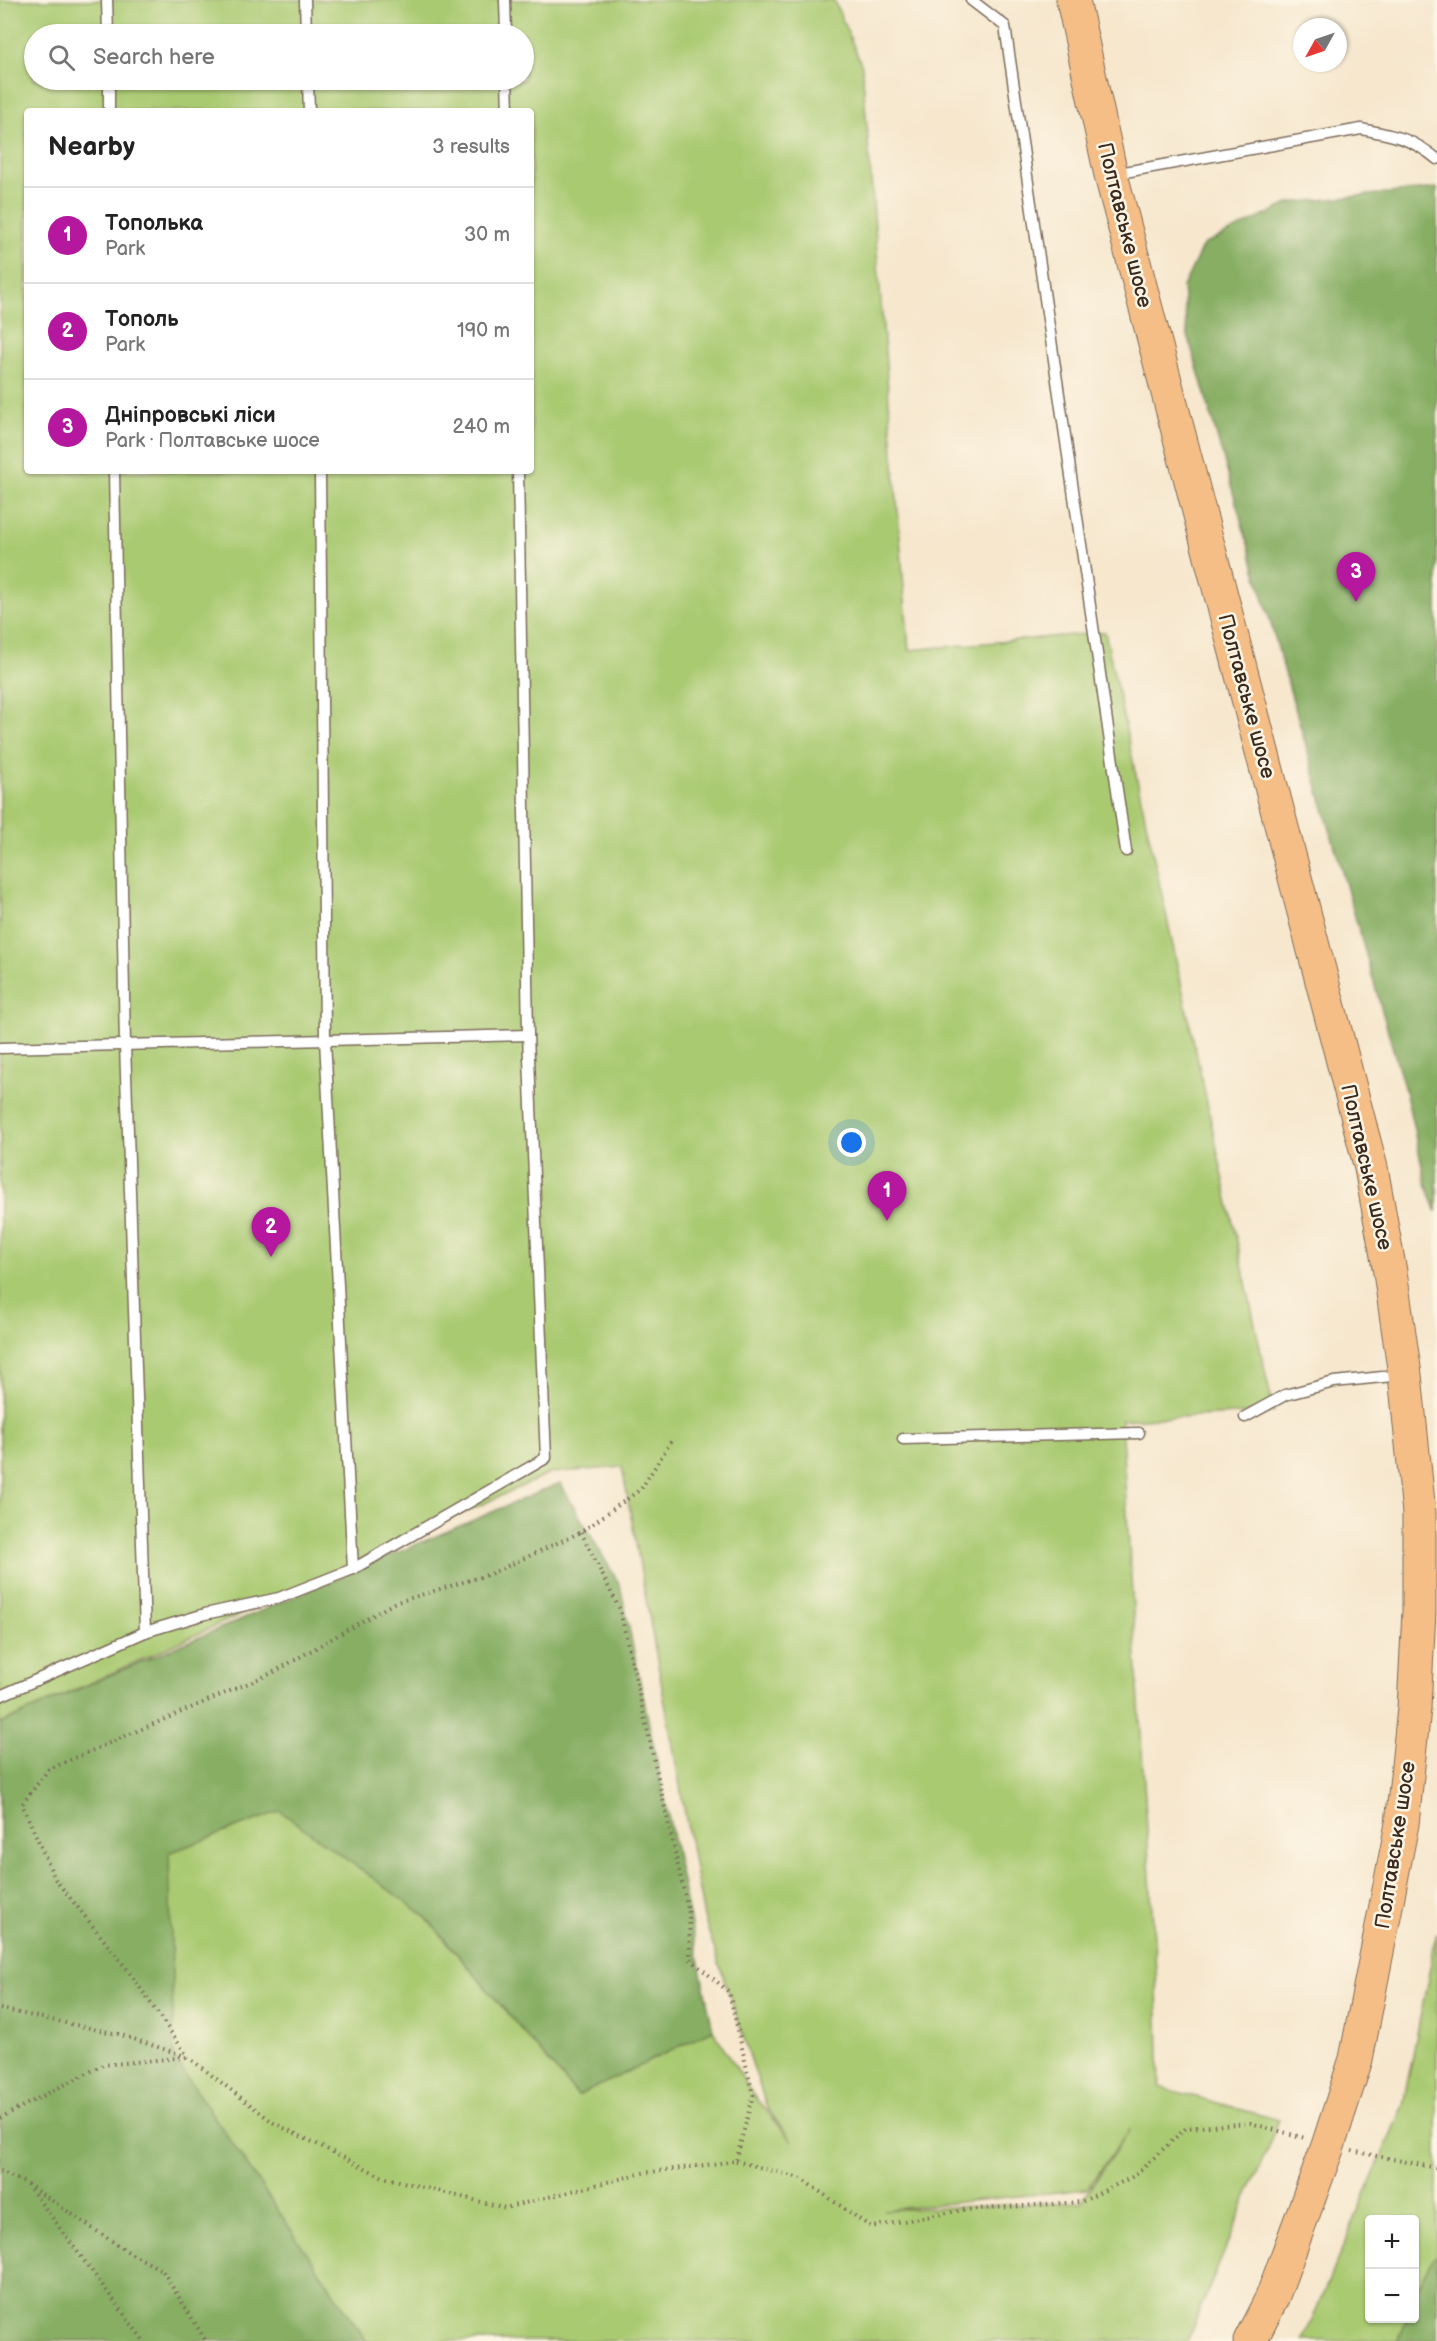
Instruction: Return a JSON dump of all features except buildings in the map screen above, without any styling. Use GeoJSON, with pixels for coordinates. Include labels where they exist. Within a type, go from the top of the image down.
{"type":"FeatureCollection","features":[{"type":"Feature","properties":{"kind":"main road","name":"Полтавське шосе"},"geometry":{"type":"LineString","coordinates":[[1073,0],[1111,175],[1371,1168],[1390,1272],[1405,1375],[1419,1513],[1419,1611],[1414,1708],[1402,1824],[1356,2059],[1329,2146],[1272,2298],[1250,2341]]}},
{"type":"Feature","properties":{"kind":"lane"},"geometry":{"type":"LineString","coordinates":[[108,0],[108,24]]}},
{"type":"Feature","properties":{"kind":"lane"},"geometry":{"type":"LineString","coordinates":[[305,0],[306,24]]}},
{"type":"Feature","properties":{"kind":"lane"},"geometry":{"type":"LineString","coordinates":[[505,0],[506,24]]}},
{"type":"Feature","properties":{"kind":"lane"},"geometry":{"type":"LineString","coordinates":[[971,0],[1005,26],[1126,851]]}},
{"type":"Feature","properties":{"kind":"lane"},"geometry":{"type":"LineString","coordinates":[[108,90],[109,108]]}},
{"type":"Feature","properties":{"kind":"lane"},"geometry":{"type":"LineString","coordinates":[[308,90],[309,108]]}},
{"type":"Feature","properties":{"kind":"lane"},"geometry":{"type":"LineString","coordinates":[[507,90],[508,108]]}},
{"type":"Feature","properties":{"kind":"lane"},"geometry":{"type":"LineString","coordinates":[[1111,175],[1361,129],[1402,136],[1423,147],[1437,159]]}},
{"type":"Feature","properties":{"kind":"lane"},"geometry":{"type":"LineString","coordinates":[[114,474],[125,1045],[145,1632]]}},
{"type":"Feature","properties":{"kind":"lane"},"geometry":{"type":"LineString","coordinates":[[320,474],[325,1040],[353,1569]]}},
{"type":"Feature","properties":{"kind":"lane"},"geometry":{"type":"LineString","coordinates":[[0,1695],[145,1632],[205,1614],[279,1598],[353,1569],[546,1458],[528,1035],[518,474]]}},
{"type":"Feature","properties":{"kind":"lane"},"geometry":{"type":"LineString","coordinates":[[0,1048],[528,1035]]}},
{"type":"Feature","properties":{"kind":"lane"},"geometry":{"type":"LineString","coordinates":[[1245,1417],[1285,1395],[1334,1382],[1405,1375]]}},
{"type":"Feature","properties":{"kind":"lane"},"geometry":{"type":"LineString","coordinates":[[903,1439],[1138,1433]]}},
{"type":"Feature","properties":{"kind":"path"},"geometry":{"type":"LineString","coordinates":[[672,1440],[641,1489],[581,1532],[490,1574],[394,1603],[272,1673],[49,1769],[22,1804],[55,1879],[127,1969],[188,2057],[274,2123],[383,2177],[505,2208],[644,2173],[736,2161],[800,2178],[871,2226],[964,2210],[1081,2202],[1134,2176],[1186,2128],[1250,2123],[1329,2146],[1437,2168]]}},
{"type":"Feature","properties":{"kind":"path"},"geometry":{"type":"LineString","coordinates":[[581,1532],[620,1610],[689,1914],[690,1959],[729,1992],[753,2095],[736,2161]]}},
{"type":"Feature","properties":{"kind":"path"},"geometry":{"type":"LineString","coordinates":[[0,2009],[118,2034],[188,2057]]}},
{"type":"Feature","properties":{"kind":"path"},"geometry":{"type":"LineString","coordinates":[[0,2118],[103,2065],[188,2057]]}},
{"type":"Feature","properties":{"kind":"path"},"geometry":{"type":"LineString","coordinates":[[0,2171],[27,2184],[128,2252],[162,2270],[206,2341]]}},
{"type":"Feature","properties":{"kind":"path"},"geometry":{"type":"LineString","coordinates":[[27,2184],[144,2341]]}},
{"type":"Feature","properties":{"kind":"green space"},"geometry":{"type":"Polygon","coordinates":[[[0,0],[834,0],[862,66],[909,650],[1105,632],[1274,1412],[1121,1420],[1157,1987],[1160,2087],[1279,2120],[1187,2341],[365,2341],[174,2058],[168,1853],[280,1811],[425,1916],[577,2095],[713,2030],[753,2095],[792,2141],[767,2108],[704,1918],[622,1467],[551,1473],[0,1724],[0,0]],[[1130,2129],[1087,2189],[883,2210],[1081,2202],[1130,2129]]]}},
{"type":"Feature","properties":{"kind":"green space"},"geometry":{"type":"Polygon","coordinates":[[[1437,188],[1437,1212],[1426,1184],[1406,1094],[1187,332],[1183,287],[1203,245],[1290,203],[1437,188]]]}},
{"type":"Feature","properties":{"kind":"green space"},"geometry":{"type":"Polygon","coordinates":[[[560,1483],[620,1585],[713,2030],[578,2096],[425,1916],[280,1811],[169,1853],[174,2058],[367,2341],[0,2341],[0,1724],[560,1483]]]}},
{"type":"Feature","properties":{"kind":"green space"},"geometry":{"type":"Polygon","coordinates":[[[1437,1932],[1437,2341],[1303,2341],[1403,2105],[1437,1932]]]}},
{"type":"Feature","properties":{"kind":"green space"},"geometry":{"type":"Polygon","coordinates":[[[1437,2254],[1437,2341],[1398,2341],[1405,2323],[1419,2323],[1419,2288],[1437,2254]]]}},
{"type":"Feature","properties":{"kind":"place","name":"Дніпровські ліси"},"geometry":{"type":"Point","coordinates":[1356,602]}},
{"type":"Feature","properties":{"kind":"place","name":"Тополька"},"geometry":{"type":"Point","coordinates":[887,1221]}},
{"type":"Feature","properties":{"kind":"place","name":"Тополь"},"geometry":{"type":"Point","coordinates":[271,1257]}}]}
